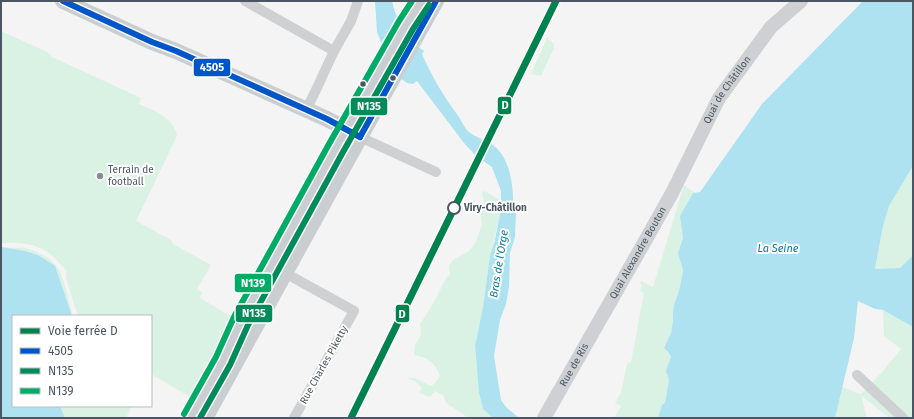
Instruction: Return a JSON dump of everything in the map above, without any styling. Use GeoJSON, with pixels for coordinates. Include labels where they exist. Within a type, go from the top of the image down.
{"type":"FeatureCollection","features":[{"type":"Feature","properties":{"kind":"main road"},"geometry":{"type":"LineString","coordinates":[[63,1],[354,133]]}},
{"type":"Feature","properties":{"kind":"main road"},"geometry":{"type":"LineString","coordinates":[[191,418],[223,361],[241,321],[354,133],[396,74],[422,1]]}},
{"type":"Feature","properties":{"kind":"main road"},"geometry":{"type":"LineString","coordinates":[[205,418],[285,273],[354,133],[386,61],[436,1]]}},
{"type":"Feature","properties":{"kind":"main road","name":"Quai de Châtillon"},"geometry":{"type":"LineString","coordinates":[[672,193],[719,98],[771,27],[801,1]]}},
{"type":"Feature","properties":{"kind":"main road","name":"Quai Alexandre Bouton"},"geometry":{"type":"LineString","coordinates":[[604,312],[672,193]]}},
{"type":"Feature","properties":{"kind":"main road","name":"Rue de Ris"},"geometry":{"type":"LineString","coordinates":[[544,418],[604,312]]}},
{"type":"Feature","properties":{"kind":"street"},"geometry":{"type":"LineString","coordinates":[[244,1],[334,51]]}},
{"type":"Feature","properties":{"kind":"street"},"geometry":{"type":"LineString","coordinates":[[306,110],[334,51],[351,21],[358,1]]}},
{"type":"Feature","properties":{"kind":"street"},"geometry":{"type":"LineString","coordinates":[[354,133],[436,172]]}},
{"type":"Feature","properties":{"kind":"street","name":"Rue Charles Piketty"},"geometry":{"type":"LineString","coordinates":[[285,273],[354,311],[294,418]]}},
{"type":"Feature","properties":{"kind":"street"},"geometry":{"type":"LineString","coordinates":[[857,374],[903,418]]}},
{"type":"Feature","properties":{"kind":"green space"},"geometry":{"type":"Polygon","coordinates":[[[1,31],[47,52],[52,57],[141,98],[139,104],[167,118],[174,128],[177,134],[174,142],[136,221],[171,240],[173,244],[211,265],[197,289],[202,292],[200,298],[235,317],[199,402],[152,375],[152,315],[78,315],[66,278],[67,271],[52,255],[40,248],[28,244],[1,243],[1,31]]]}},
{"type":"Feature","properties":{"kind":"green space"},"geometry":{"type":"Polygon","coordinates":[[[547,38],[554,44],[554,48],[541,76],[531,74],[547,38]]]}},
{"type":"Feature","properties":{"kind":"green space"},"geometry":{"type":"Polygon","coordinates":[[[913,166],[913,255],[900,268],[875,270],[883,226],[889,206],[913,166]]]}},
{"type":"Feature","properties":{"kind":"green space"},"geometry":{"type":"Polygon","coordinates":[[[684,185],[695,193],[693,193],[680,216],[683,238],[678,253],[683,270],[680,287],[676,297],[671,333],[664,348],[671,357],[667,375],[669,380],[665,403],[662,405],[658,418],[611,418],[612,416],[615,417],[621,406],[615,403],[621,393],[627,364],[631,362],[644,293],[640,291],[642,285],[640,283],[641,281],[653,287],[684,185]]]}},
{"type":"Feature","properties":{"kind":"green space"},"geometry":{"type":"Polygon","coordinates":[[[485,191],[501,201],[499,220],[490,256],[483,307],[475,346],[483,409],[493,418],[469,418],[446,403],[444,396],[435,391],[430,397],[419,393],[422,388],[415,381],[407,378],[415,378],[431,386],[440,376],[430,361],[423,357],[414,355],[415,345],[421,335],[420,324],[433,304],[447,276],[450,275],[449,266],[453,260],[469,251],[476,242],[482,224],[480,211],[484,202],[482,193],[485,191]]]}},
{"type":"Feature","properties":{"kind":"green space"},"geometry":{"type":"Polygon","coordinates":[[[1,247],[20,247],[31,250],[46,256],[54,263],[60,271],[73,315],[61,315],[1,247]]]}},
{"type":"Feature","properties":{"kind":"green space"},"geometry":{"type":"Polygon","coordinates":[[[883,310],[913,327],[913,418],[889,418],[861,395],[867,418],[835,418],[842,387],[861,394],[884,370],[901,349],[884,336],[883,310]]]}},
{"type":"Feature","properties":{"kind":"green space"},"geometry":{"type":"Polygon","coordinates":[[[60,407],[132,407],[126,418],[65,418],[60,407]]]}},
{"type":"Feature","properties":{"kind":"water","name":"Bras de l'Orge"},"geometry":{"type":"Polygon","coordinates":[[[375,1],[392,1],[396,15],[403,29],[412,41],[424,51],[422,54],[434,79],[465,127],[471,134],[493,145],[499,151],[508,167],[513,195],[513,213],[516,213],[515,237],[510,253],[509,287],[506,304],[500,320],[494,356],[501,400],[506,407],[519,418],[493,418],[483,409],[479,392],[475,346],[483,307],[490,256],[495,240],[501,209],[501,191],[492,167],[476,156],[464,143],[417,81],[413,84],[407,83],[400,78],[391,67],[377,32],[375,1]]]}},
{"type":"Feature","properties":{"kind":"water","name":"La Seine"},"geometry":{"type":"Polygon","coordinates":[[[863,1],[913,1],[913,166],[889,206],[883,226],[875,269],[900,268],[913,255],[913,327],[883,310],[875,309],[858,301],[854,338],[835,418],[658,418],[662,405],[665,403],[669,380],[666,371],[671,357],[664,348],[671,333],[674,305],[680,287],[683,270],[678,253],[683,238],[680,216],[693,193],[700,192],[762,104],[863,1]]]}},
{"type":"Feature","properties":{"kind":"water"},"geometry":{"type":"Polygon","coordinates":[[[1,247],[38,255],[55,266],[72,315],[12,315],[12,407],[60,407],[65,418],[1,418],[1,247]]]}},
{"type":"Feature","properties":{"kind":"rail line","name":"D"},"geometry":{"type":"LineString","coordinates":[[351,418],[556,1]]}},
{"type":"Feature","properties":{"kind":"transit line","name":"4505"},"geometry":{"type":"LineString","coordinates":[[63,1],[327,119],[360,137]]}},
{"type":"Feature","properties":{"kind":"transit line","name":"N139"},"geometry":{"type":"LineString","coordinates":[[184,414],[216,357],[234,317],[329,144],[399,21],[412,1]]}},
{"type":"Feature","properties":{"kind":"transit line","name":"4505"},"geometry":{"type":"LineString","coordinates":[[360,137],[436,1]]}},
{"type":"Feature","properties":{"kind":"transit line","name":"N135"},"geometry":{"type":"LineString","coordinates":[[200,418],[230,365],[248,325],[343,152],[413,29],[429,5]]}},
{"type":"Feature","properties":{"kind":"place","name":"Terrain de football"},"geometry":{"type":"Point","coordinates":[100,176]}},
{"type":"Feature","properties":{"kind":"place","name":"Viry-Châtillon"},"geometry":{"type":"Point","coordinates":[454,208]}}]}
